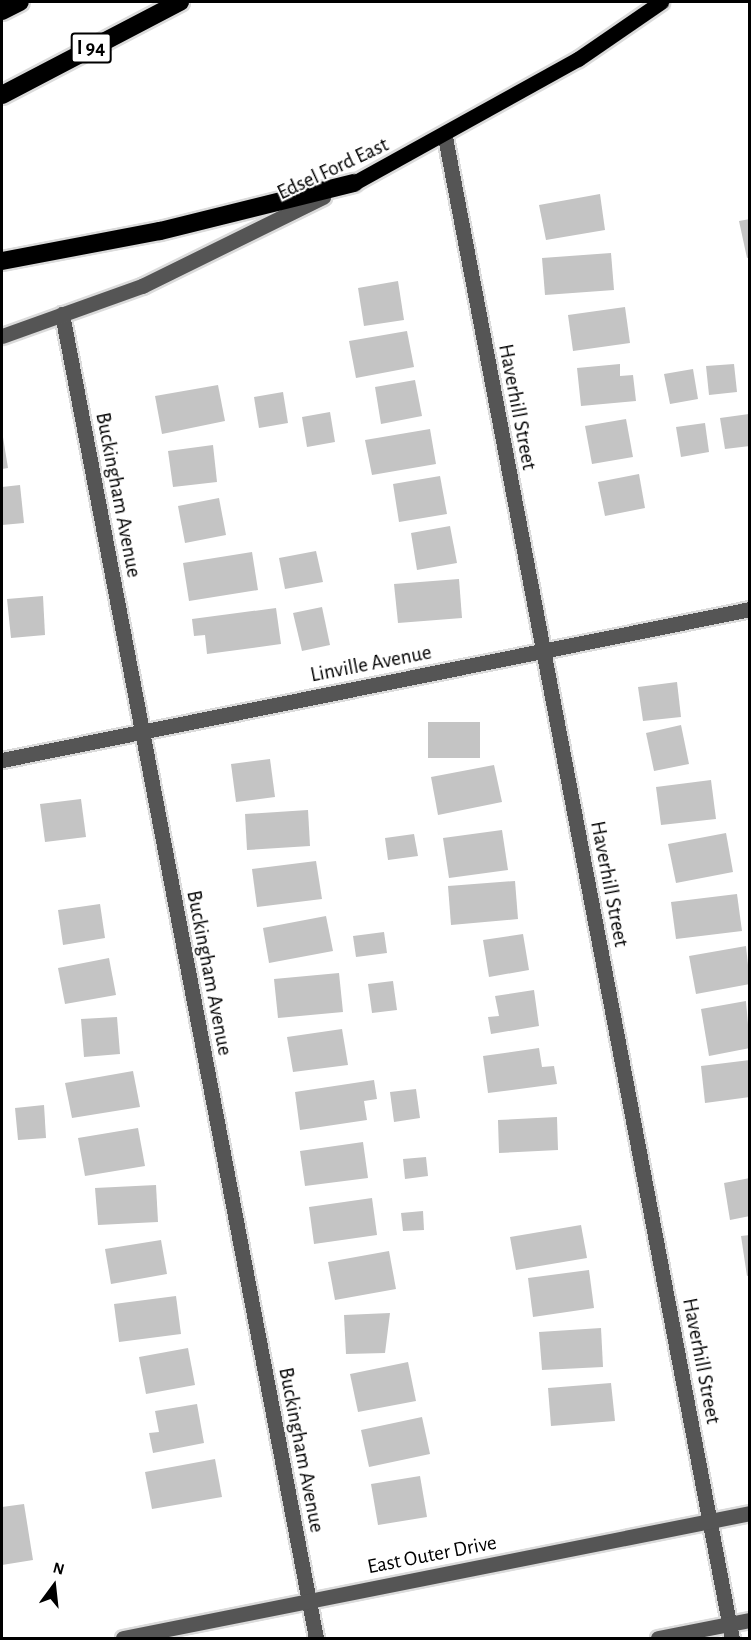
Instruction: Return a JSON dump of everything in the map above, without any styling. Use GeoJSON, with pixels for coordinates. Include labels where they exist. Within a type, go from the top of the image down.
{"type":"FeatureCollection","features":[{"type":"Feature","properties":{"kind":"highway"},"geometry":{"type":"LineString","coordinates":[[2,11],[20,2]]}},
{"type":"Feature","properties":{"kind":"highway","name":"I 94"},"geometry":{"type":"LineString","coordinates":[[2,95],[180,2]]}},
{"type":"Feature","properties":{"kind":"highway"},"geometry":{"type":"LineString","coordinates":[[2,261],[160,231],[354,183]]}},
{"type":"Feature","properties":{"kind":"main road","name":"Edsel Ford East"},"geometry":{"type":"LineString","coordinates":[[354,183],[445,137],[578,59],[662,2]]}},
{"type":"Feature","properties":{"kind":"street","name":"Haverhill Street"},"geometry":{"type":"LineString","coordinates":[[445,137],[731,1631]]}},
{"type":"Feature","properties":{"kind":"street","name":"Edsel Ford East"},"geometry":{"type":"LineString","coordinates":[[2,336],[142,286],[354,183]]}},
{"type":"Feature","properties":{"kind":"street","name":"Buckingham Avenue"},"geometry":{"type":"LineString","coordinates":[[62,314],[316,1638]]}},
{"type":"Feature","properties":{"kind":"street","name":"Linville Avenue"},"geometry":{"type":"LineString","coordinates":[[2,760],[750,609]]}},
{"type":"Feature","properties":{"kind":"street","name":"East Outer Drive"},"geometry":{"type":"LineString","coordinates":[[123,1638],[750,1513]]}},
{"type":"Feature","properties":{"kind":"street"},"geometry":{"type":"LineString","coordinates":[[658,1638],[731,1631],[750,1620]]}},
{"type":"Feature","properties":{"kind":"building"},"geometry":{"type":"Polygon","coordinates":[[[600,194],[605,230],[546,240],[539,205],[600,194]]]}},
{"type":"Feature","properties":{"kind":"building"},"geometry":{"type":"Polygon","coordinates":[[[750,219],[750,257],[747,258],[739,221],[750,219]]]}},
{"type":"Feature","properties":{"kind":"building"},"geometry":{"type":"Polygon","coordinates":[[[611,253],[614,290],[545,295],[542,258],[611,253]]]}},
{"type":"Feature","properties":{"kind":"building"},"geometry":{"type":"Polygon","coordinates":[[[398,281],[404,320],[364,326],[358,288],[398,281]]]}},
{"type":"Feature","properties":{"kind":"building"},"geometry":{"type":"Polygon","coordinates":[[[625,307],[630,343],[573,351],[568,315],[625,307]]]}},
{"type":"Feature","properties":{"kind":"building"},"geometry":{"type":"Polygon","coordinates":[[[407,331],[414,367],[356,378],[349,341],[407,331]]]}},
{"type":"Feature","properties":{"kind":"building"},"geometry":{"type":"Polygon","coordinates":[[[620,364],[620,376],[633,375],[636,401],[581,406],[577,368],[620,364]]]}},
{"type":"Feature","properties":{"kind":"building"},"geometry":{"type":"Polygon","coordinates":[[[734,364],[737,392],[709,395],[706,366],[734,364]]]}},
{"type":"Feature","properties":{"kind":"building"},"geometry":{"type":"Polygon","coordinates":[[[693,369],[698,399],[670,404],[664,374],[693,369]]]}},
{"type":"Feature","properties":{"kind":"building"},"geometry":{"type":"Polygon","coordinates":[[[415,380],[422,416],[381,424],[375,387],[415,380]]]}},
{"type":"Feature","properties":{"kind":"building"},"geometry":{"type":"Polygon","coordinates":[[[218,385],[225,421],[162,434],[155,396],[218,385]]]}},
{"type":"Feature","properties":{"kind":"building"},"geometry":{"type":"Polygon","coordinates":[[[283,392],[288,423],[259,428],[254,397],[283,392]]]}},
{"type":"Feature","properties":{"kind":"building"},"geometry":{"type":"Polygon","coordinates":[[[330,412],[335,442],[307,447],[302,417],[330,412]]]}},
{"type":"Feature","properties":{"kind":"building"},"geometry":{"type":"Polygon","coordinates":[[[749,414],[750,446],[725,449],[720,418],[749,414]]]}},
{"type":"Feature","properties":{"kind":"building"},"geometry":{"type":"Polygon","coordinates":[[[626,419],[633,457],[592,464],[585,426],[626,419]]]}},
{"type":"Feature","properties":{"kind":"building"},"geometry":{"type":"Polygon","coordinates":[[[705,423],[709,452],[681,457],[676,427],[705,423]]]}},
{"type":"Feature","properties":{"kind":"building"},"geometry":{"type":"Polygon","coordinates":[[[430,429],[436,464],[372,475],[365,440],[430,429]]]}},
{"type":"Feature","properties":{"kind":"building"},"geometry":{"type":"Polygon","coordinates":[[[2,431],[8,468],[2,469],[2,431]]]}},
{"type":"Feature","properties":{"kind":"building"},"geometry":{"type":"Polygon","coordinates":[[[213,445],[217,482],[173,487],[168,451],[213,445]]]}},
{"type":"Feature","properties":{"kind":"building"},"geometry":{"type":"Polygon","coordinates":[[[639,474],[645,508],[605,516],[598,482],[639,474]]]}},
{"type":"Feature","properties":{"kind":"building"},"geometry":{"type":"Polygon","coordinates":[[[440,476],[447,514],[399,522],[393,484],[440,476]]]}},
{"type":"Feature","properties":{"kind":"building"},"geometry":{"type":"Polygon","coordinates":[[[20,485],[24,523],[2,525],[2,487],[20,485]]]}},
{"type":"Feature","properties":{"kind":"building"},"geometry":{"type":"Polygon","coordinates":[[[219,498],[226,535],[185,543],[178,506],[219,498]]]}},
{"type":"Feature","properties":{"kind":"building"},"geometry":{"type":"Polygon","coordinates":[[[450,526],[457,563],[417,570],[411,533],[450,526]]]}},
{"type":"Feature","properties":{"kind":"building"},"geometry":{"type":"Polygon","coordinates":[[[316,551],[323,582],[285,589],[279,558],[316,551]]]}},
{"type":"Feature","properties":{"kind":"building"},"geometry":{"type":"Polygon","coordinates":[[[252,552],[258,590],[189,601],[183,563],[252,552]]]}},
{"type":"Feature","properties":{"kind":"building"},"geometry":{"type":"Polygon","coordinates":[[[459,579],[462,618],[398,623],[394,584],[459,579]]]}},
{"type":"Feature","properties":{"kind":"building"},"geometry":{"type":"Polygon","coordinates":[[[43,596],[45,635],[11,638],[7,599],[43,596]]]}},
{"type":"Feature","properties":{"kind":"building"},"geometry":{"type":"Polygon","coordinates":[[[322,607],[330,645],[302,651],[293,613],[322,607]]]}},
{"type":"Feature","properties":{"kind":"building"},"geometry":{"type":"Polygon","coordinates":[[[276,608],[281,644],[207,654],[205,635],[194,636],[192,619],[276,608]]]}},
{"type":"Feature","properties":{"kind":"building"},"geometry":{"type":"Polygon","coordinates":[[[677,682],[681,717],[643,721],[638,687],[677,682]]]}},
{"type":"Feature","properties":{"kind":"building"},"geometry":{"type":"Polygon","coordinates":[[[428,722],[480,722],[480,758],[428,758],[428,722]]]}},
{"type":"Feature","properties":{"kind":"building"},"geometry":{"type":"Polygon","coordinates":[[[681,725],[689,764],[654,771],[646,733],[681,725]]]}},
{"type":"Feature","properties":{"kind":"building"},"geometry":{"type":"Polygon","coordinates":[[[270,759],[275,797],[236,802],[231,764],[270,759]]]}},
{"type":"Feature","properties":{"kind":"building"},"geometry":{"type":"Polygon","coordinates":[[[494,765],[502,802],[438,815],[431,777],[494,765]]]}},
{"type":"Feature","properties":{"kind":"building"},"geometry":{"type":"Polygon","coordinates":[[[711,780],[716,819],[661,825],[656,787],[711,780]]]}},
{"type":"Feature","properties":{"kind":"building"},"geometry":{"type":"Polygon","coordinates":[[[81,799],[86,837],[45,842],[40,804],[81,799]]]}},
{"type":"Feature","properties":{"kind":"building"},"geometry":{"type":"Polygon","coordinates":[[[308,810],[310,846],[247,850],[245,814],[308,810]]]}},
{"type":"Feature","properties":{"kind":"building"},"geometry":{"type":"Polygon","coordinates":[[[502,830],[508,870],[449,878],[443,838],[502,830]]]}},
{"type":"Feature","properties":{"kind":"building"},"geometry":{"type":"Polygon","coordinates":[[[726,833],[733,872],[676,883],[668,844],[726,833]]]}},
{"type":"Feature","properties":{"kind":"building"},"geometry":{"type":"Polygon","coordinates":[[[414,834],[418,856],[388,860],[385,838],[414,834]]]}},
{"type":"Feature","properties":{"kind":"building"},"geometry":{"type":"Polygon","coordinates":[[[316,861],[322,899],[257,907],[252,869],[316,861]]]}},
{"type":"Feature","properties":{"kind":"building"},"geometry":{"type":"Polygon","coordinates":[[[515,881],[518,919],[451,925],[448,886],[515,881]]]}},
{"type":"Feature","properties":{"kind":"building"},"geometry":{"type":"Polygon","coordinates":[[[737,894],[742,931],[676,939],[671,902],[737,894]]]}},
{"type":"Feature","properties":{"kind":"building"},"geometry":{"type":"Polygon","coordinates":[[[100,904],[105,938],[63,945],[58,910],[100,904]]]}},
{"type":"Feature","properties":{"kind":"building"},"geometry":{"type":"Polygon","coordinates":[[[326,916],[333,951],[269,963],[263,928],[326,916]]]}},
{"type":"Feature","properties":{"kind":"building"},"geometry":{"type":"Polygon","coordinates":[[[384,932],[387,953],[356,957],[353,936],[384,932]]]}},
{"type":"Feature","properties":{"kind":"building"},"geometry":{"type":"Polygon","coordinates":[[[523,934],[529,970],[489,977],[483,940],[523,934]]]}},
{"type":"Feature","properties":{"kind":"building"},"geometry":{"type":"Polygon","coordinates":[[[746,946],[750,984],[696,994],[689,956],[746,946]]]}},
{"type":"Feature","properties":{"kind":"building"},"geometry":{"type":"Polygon","coordinates":[[[109,958],[116,995],[65,1004],[58,968],[109,958]]]}},
{"type":"Feature","properties":{"kind":"building"},"geometry":{"type":"Polygon","coordinates":[[[339,973],[343,1012],[278,1018],[274,979],[339,973]]]}},
{"type":"Feature","properties":{"kind":"building"},"geometry":{"type":"Polygon","coordinates":[[[393,981],[397,1010],[372,1013],[368,984],[393,981]]]}},
{"type":"Feature","properties":{"kind":"building"},"geometry":{"type":"Polygon","coordinates":[[[534,990],[539,1026],[491,1034],[488,1017],[499,1016],[495,996],[534,990]]]}},
{"type":"Feature","properties":{"kind":"building"},"geometry":{"type":"Polygon","coordinates":[[[746,1001],[750,1048],[709,1056],[701,1009],[746,1001]]]}},
{"type":"Feature","properties":{"kind":"building"},"geometry":{"type":"Polygon","coordinates":[[[117,1017],[120,1054],[84,1057],[81,1019],[117,1017]]]}},
{"type":"Feature","properties":{"kind":"building"},"geometry":{"type":"Polygon","coordinates":[[[342,1029],[348,1065],[293,1072],[287,1037],[342,1029]]]}},
{"type":"Feature","properties":{"kind":"building"},"geometry":{"type":"Polygon","coordinates":[[[539,1048],[542,1067],[554,1066],[557,1084],[488,1093],[483,1056],[539,1048]]]}},
{"type":"Feature","properties":{"kind":"building"},"geometry":{"type":"Polygon","coordinates":[[[750,1060],[750,1097],[705,1103],[701,1066],[750,1060]]]}},
{"type":"Feature","properties":{"kind":"building"},"geometry":{"type":"Polygon","coordinates":[[[133,1071],[140,1107],[72,1118],[65,1083],[133,1071]]]}},
{"type":"Feature","properties":{"kind":"building"},"geometry":{"type":"Polygon","coordinates":[[[374,1080],[377,1099],[364,1101],[367,1120],[300,1130],[295,1092],[374,1080]]]}},
{"type":"Feature","properties":{"kind":"building"},"geometry":{"type":"Polygon","coordinates":[[[416,1089],[420,1118],[394,1122],[390,1092],[416,1089]]]}},
{"type":"Feature","properties":{"kind":"building"},"geometry":{"type":"Polygon","coordinates":[[[44,1105],[46,1138],[18,1140],[15,1108],[44,1105]]]}},
{"type":"Feature","properties":{"kind":"building"},"geometry":{"type":"Polygon","coordinates":[[[557,1117],[558,1150],[499,1153],[498,1120],[557,1117]]]}},
{"type":"Feature","properties":{"kind":"building"},"geometry":{"type":"Polygon","coordinates":[[[138,1128],[145,1166],[85,1176],[78,1138],[138,1128]]]}},
{"type":"Feature","properties":{"kind":"building"},"geometry":{"type":"Polygon","coordinates":[[[363,1142],[368,1178],[305,1186],[300,1151],[363,1142]]]}},
{"type":"Feature","properties":{"kind":"building"},"geometry":{"type":"Polygon","coordinates":[[[426,1157],[428,1176],[405,1179],[403,1159],[426,1157]]]}},
{"type":"Feature","properties":{"kind":"building"},"geometry":{"type":"Polygon","coordinates":[[[750,1178],[750,1216],[730,1220],[724,1183],[750,1178]]]}},
{"type":"Feature","properties":{"kind":"building"},"geometry":{"type":"Polygon","coordinates":[[[156,1185],[158,1222],[98,1225],[95,1188],[156,1185]]]}},
{"type":"Feature","properties":{"kind":"building"},"geometry":{"type":"Polygon","coordinates":[[[372,1198],[377,1235],[314,1244],[309,1207],[372,1198]]]}},
{"type":"Feature","properties":{"kind":"building"},"geometry":{"type":"Polygon","coordinates":[[[423,1211],[424,1230],[403,1231],[401,1213],[423,1211]]]}},
{"type":"Feature","properties":{"kind":"building"},"geometry":{"type":"Polygon","coordinates":[[[581,1225],[587,1258],[516,1270],[510,1237],[581,1225]]]}},
{"type":"Feature","properties":{"kind":"building"},"geometry":{"type":"Polygon","coordinates":[[[750,1235],[750,1275],[747,1276],[741,1236],[750,1235]]]}},
{"type":"Feature","properties":{"kind":"building"},"geometry":{"type":"Polygon","coordinates":[[[161,1240],[167,1274],[111,1284],[105,1249],[161,1240]]]}},
{"type":"Feature","properties":{"kind":"building"},"geometry":{"type":"Polygon","coordinates":[[[389,1251],[396,1289],[335,1300],[328,1262],[389,1251]]]}},
{"type":"Feature","properties":{"kind":"building"},"geometry":{"type":"Polygon","coordinates":[[[589,1270],[594,1308],[533,1317],[528,1278],[589,1270]]]}},
{"type":"Feature","properties":{"kind":"building"},"geometry":{"type":"Polygon","coordinates":[[[176,1296],[181,1334],[119,1342],[114,1304],[176,1296]]]}},
{"type":"Feature","properties":{"kind":"building"},"geometry":{"type":"Polygon","coordinates":[[[390,1313],[385,1353],[346,1354],[344,1315],[390,1313]]]}},
{"type":"Feature","properties":{"kind":"building"},"geometry":{"type":"Polygon","coordinates":[[[601,1328],[603,1367],[542,1370],[539,1332],[601,1328]]]}},
{"type":"Feature","properties":{"kind":"building"},"geometry":{"type":"Polygon","coordinates":[[[188,1348],[195,1385],[146,1394],[139,1357],[188,1348]]]}},
{"type":"Feature","properties":{"kind":"building"},"geometry":{"type":"Polygon","coordinates":[[[408,1362],[416,1401],[358,1412],[350,1374],[408,1362]]]}},
{"type":"Feature","properties":{"kind":"building"},"geometry":{"type":"Polygon","coordinates":[[[611,1383],[615,1421],[551,1426],[548,1388],[611,1383]]]}},
{"type":"Feature","properties":{"kind":"building"},"geometry":{"type":"Polygon","coordinates":[[[197,1404],[204,1443],[153,1453],[149,1433],[159,1432],[155,1411],[197,1404]]]}},
{"type":"Feature","properties":{"kind":"building"},"geometry":{"type":"Polygon","coordinates":[[[422,1417],[430,1454],[369,1467],[361,1430],[422,1417]]]}},
{"type":"Feature","properties":{"kind":"building"},"geometry":{"type":"Polygon","coordinates":[[[215,1459],[222,1497],[152,1509],[145,1472],[215,1459]]]}},
{"type":"Feature","properties":{"kind":"building"},"geometry":{"type":"Polygon","coordinates":[[[420,1476],[427,1517],[378,1525],[371,1484],[420,1476]]]}},
{"type":"Feature","properties":{"kind":"building"},"geometry":{"type":"Polygon","coordinates":[[[24,1504],[33,1560],[2,1565],[2,1507],[24,1504]]]}}]}
